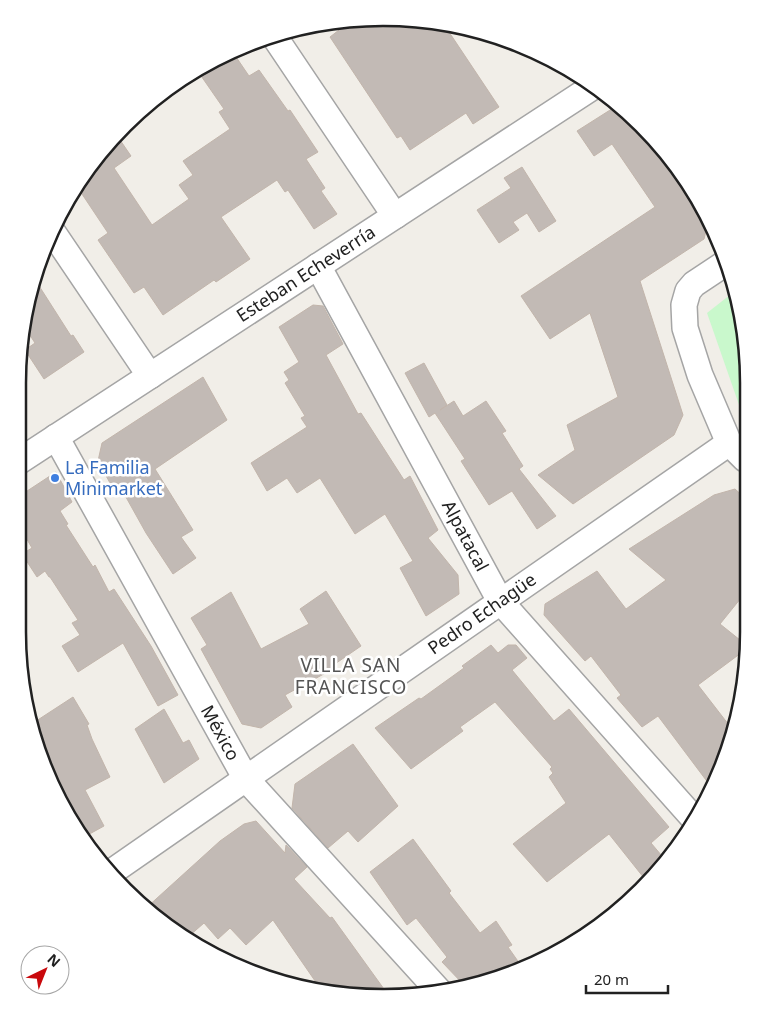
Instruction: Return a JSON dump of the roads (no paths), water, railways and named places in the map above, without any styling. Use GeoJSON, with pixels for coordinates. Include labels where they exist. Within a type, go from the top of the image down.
{"type":"FeatureCollection","features":[{"type":"Feature","properties":{"kind":"street"},"geometry":{"type":"LineString","coordinates":[[278,42],[395,216]]}},
{"type":"Feature","properties":{"kind":"street","name":"Esteban Echeverría"},"geometry":{"type":"LineString","coordinates":[[26,457],[587,91]]}},
{"type":"Feature","properties":{"kind":"street"},"geometry":{"type":"LineString","coordinates":[[57,238],[150,376]]}},
{"type":"Feature","properties":{"kind":"street","name":"Alpatacal"},"geometry":{"type":"LineString","coordinates":[[318,266],[500,601],[690,814]]}},
{"type":"Feature","properties":{"kind":"street","name":"Pedro Echagüe"},"geometry":{"type":"LineString","coordinates":[[116,869],[500,601],[737,451],[700,375],[684,328],[684,306],[688,291],[694,284],[720,266]]}},
{"type":"Feature","properties":{"kind":"street","name":"México"},"geometry":{"type":"LineString","coordinates":[[56,437],[246,779],[434,985]]}},
{"type":"Feature","properties":{"kind":"place","name":"La Familia Minimarket"},"geometry":{"type":"Point","coordinates":[55,478]}},
{"type":"Feature","properties":{"kind":"district","name":"VILLA SAN FRANCISCO"},"geometry":{"type":"Point","coordinates":[351,676]}}]}
